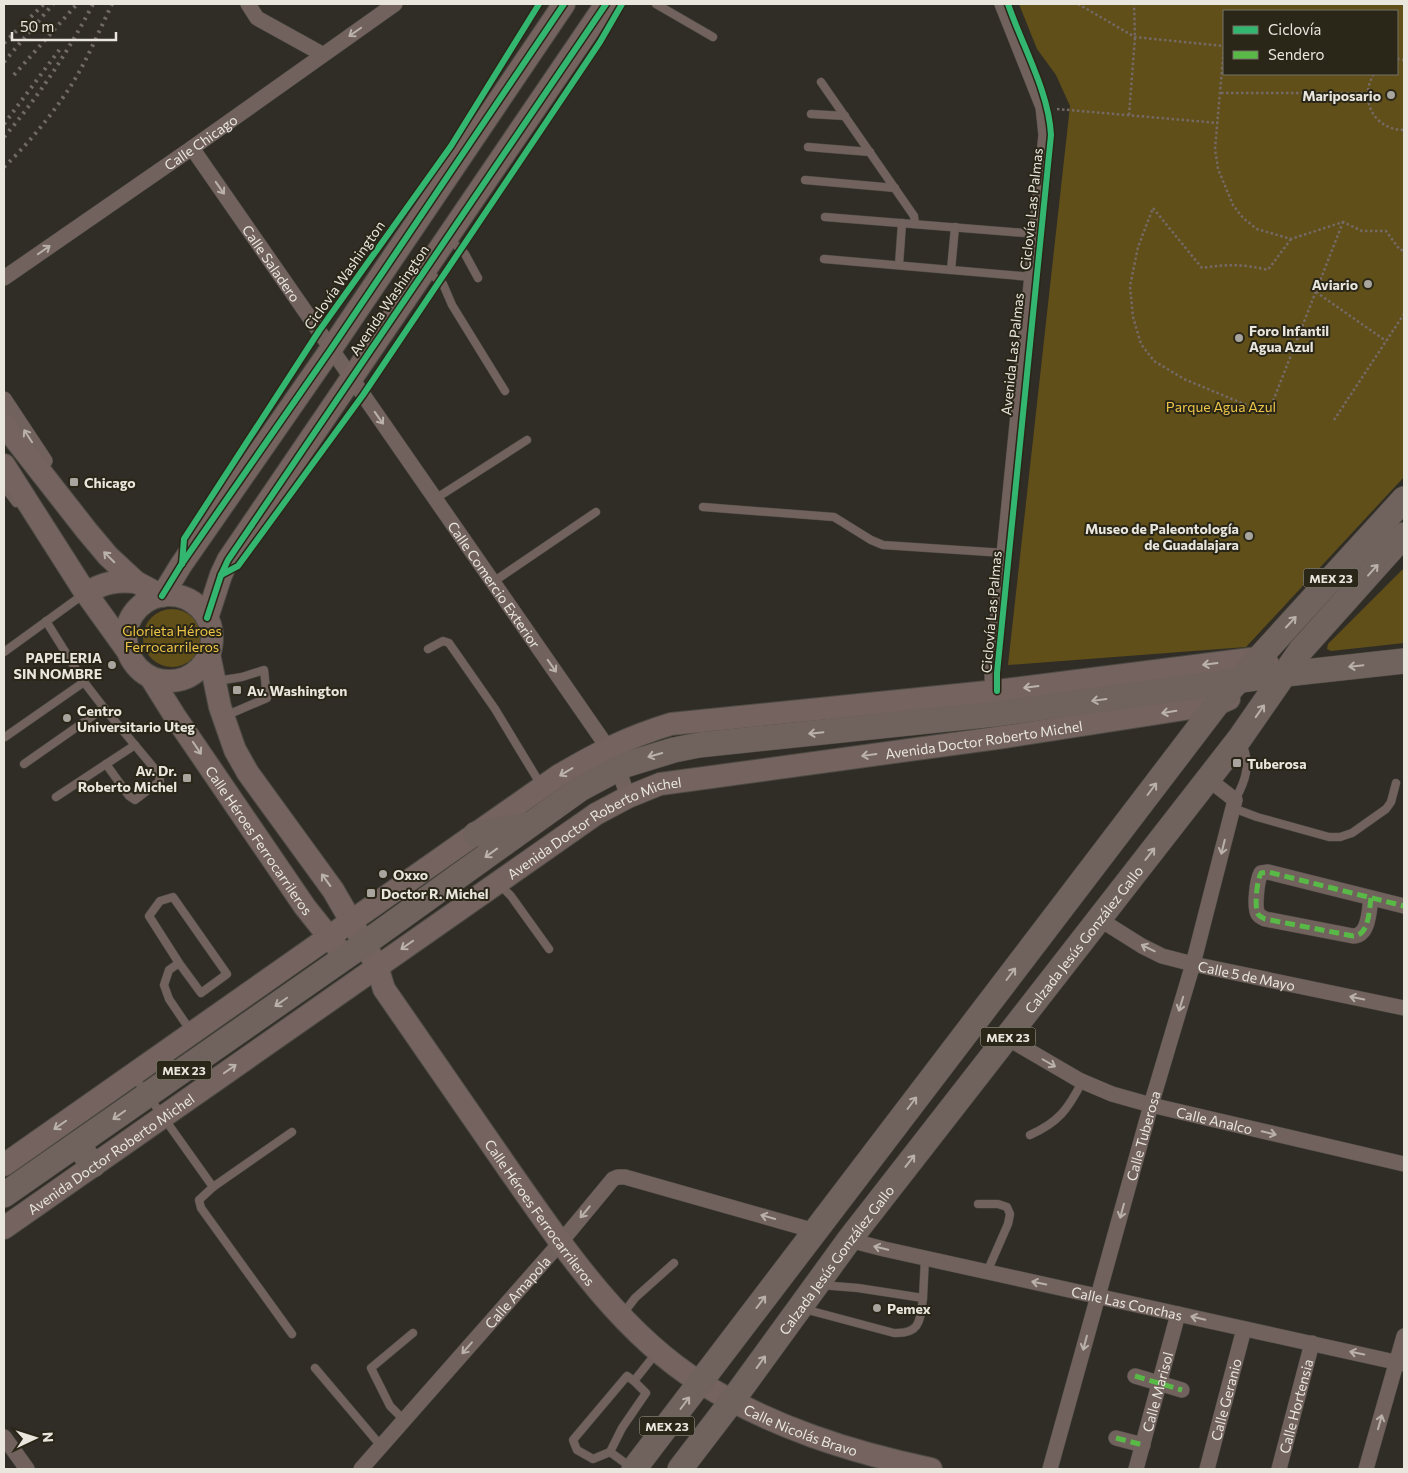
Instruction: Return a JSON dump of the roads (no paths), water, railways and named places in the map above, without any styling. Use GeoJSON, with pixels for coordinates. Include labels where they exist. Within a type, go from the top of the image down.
{"type":"FeatureCollection","features":[{"type":"Feature","properties":{"kind":"main road","name":"Avenida Washington"},"geometry":{"type":"LineString","coordinates":[[162,596],[181,565],[331,349],[564,4]]}},
{"type":"Feature","properties":{"kind":"main road","name":"Avenida Washington"},"geometry":{"type":"LineString","coordinates":[[207,618],[228,560],[606,4]]}},
{"type":"Feature","properties":{"kind":"main road"},"geometry":{"type":"LineString","coordinates":[[4,425],[108,556],[136,582],[162,596]]}},
{"type":"Feature","properties":{"kind":"main road"},"geometry":{"type":"LineString","coordinates":[[4,465],[84,591],[141,671],[151,678],[164,681],[179,681],[192,675],[202,666],[209,654],[212,642],[207,618],[199,607],[188,600],[175,596],[162,596],[150,600],[132,616],[127,628],[126,640],[129,653]]}},
{"type":"Feature","properties":{"kind":"main road","name":"MEX 23"},"geometry":{"type":"LineString","coordinates":[[634,1469],[1217,704],[1404,499]]}},
{"type":"Feature","properties":{"kind":"main road","name":"Calzada Jesús González Gallo"},"geometry":{"type":"LineString","coordinates":[[680,1469],[849,1240],[1240,738],[1286,674],[1300,650],[1404,535]]}},
{"type":"Feature","properties":{"kind":"main road"},"geometry":{"type":"LineString","coordinates":[[84,591],[107,582],[136,582]]}},
{"type":"Feature","properties":{"kind":"main road","name":"Calle Héroes Ferrocarrileros"},"geometry":{"type":"LineString","coordinates":[[209,654],[223,717],[235,750],[248,773],[333,890],[351,921],[354,951]]}},
{"type":"Feature","properties":{"kind":"main road"},"geometry":{"type":"LineString","coordinates":[[1258,658],[1286,674]]}},
{"type":"Feature","properties":{"kind":"main road","name":"Avenida Doctor Roberto Michel"},"geometry":{"type":"LineString","coordinates":[[750,728],[924,722],[994,703],[1258,658]]}},
{"type":"Feature","properties":{"kind":"main road","name":"Avenida Doctor Roberto Michel"},"geometry":{"type":"LineString","coordinates":[[4,1165],[476,834],[547,804],[601,776],[613,758],[656,755],[698,733],[994,703],[1236,682],[1286,674],[1404,661]]}},
{"type":"Feature","properties":{"kind":"main road","name":"Avenida Doctor Roberto Michel"},"geometry":{"type":"LineString","coordinates":[[4,1228],[580,824],[628,797],[660,784],[1217,704],[1286,674]]}},
{"type":"Feature","properties":{"kind":"main road","name":"Calle Héroes Ferrocarrileros"},"geometry":{"type":"LineString","coordinates":[[151,678],[176,718],[305,907],[329,937],[354,951],[384,989],[560,1243],[621,1316],[658,1350],[700,1383],[732,1401]]}},
{"type":"Feature","properties":{"kind":"main road"},"geometry":{"type":"LineString","coordinates":[[924,722],[928,747]]}},
{"type":"Feature","properties":{"kind":"main road"},"geometry":{"type":"LineString","coordinates":[[750,728],[756,771]]}},
{"type":"Feature","properties":{"kind":"main road"},"geometry":{"type":"LineString","coordinates":[[698,733],[707,778]]}},
{"type":"Feature","properties":{"kind":"main road"},"geometry":{"type":"LineString","coordinates":[[547,804],[580,824]]}},
{"type":"Feature","properties":{"kind":"main road"},"geometry":{"type":"LineString","coordinates":[[476,834],[547,804]]}},
{"type":"Feature","properties":{"kind":"main road"},"geometry":{"type":"LineString","coordinates":[[547,804],[553,843]]}},
{"type":"Feature","properties":{"kind":"main road","name":"Avenida Doctor Roberto Michel"},"geometry":{"type":"LineString","coordinates":[[4,1195],[445,886],[547,804]]}},
{"type":"Feature","properties":{"kind":"main road"},"geometry":{"type":"LineString","coordinates":[[445,886],[461,907]]}},
{"type":"Feature","properties":{"kind":"main road"},"geometry":{"type":"LineString","coordinates":[[411,910],[426,932]]}},
{"type":"Feature","properties":{"kind":"main road"},"geometry":{"type":"LineString","coordinates":[[313,980],[328,1000]]}},
{"type":"Feature","properties":{"kind":"main road"},"geometry":{"type":"LineString","coordinates":[[77,1144],[93,1165]]}},
{"type":"Feature","properties":{"kind":"main road","name":"Calle Nicolás Bravo"},"geometry":{"type":"LineString","coordinates":[[732,1401],[800,1432],[847,1449],[882,1459],[931,1469]]}},
{"type":"Feature","properties":{"kind":"street"},"geometry":{"type":"LineString","coordinates":[[248,4],[257,18],[322,54]]}},
{"type":"Feature","properties":{"kind":"street","name":"Calle Chicago"},"geometry":{"type":"LineString","coordinates":[[4,278],[395,4]]}},
{"type":"Feature","properties":{"kind":"street","name":"Avenida Las Palmas"},"geometry":{"type":"LineString","coordinates":[[994,703],[992,674],[1046,135],[1043,107],[1002,4]]}},
{"type":"Feature","properties":{"kind":"street","name":"Calle Saladero"},"geometry":{"type":"LineString","coordinates":[[192,148],[351,378]]}},
{"type":"Feature","properties":{"kind":"street","name":"Calle Comercio Exterior"},"geometry":{"type":"LineString","coordinates":[[351,378],[613,758],[628,797]]}},
{"type":"Feature","properties":{"kind":"street"},"geometry":{"type":"LineString","coordinates":[[4,398],[45,462],[58,495]]}},
{"type":"Feature","properties":{"kind":"street"},"geometry":{"type":"LineString","coordinates":[[1208,779],[1234,804]]}},
{"type":"Feature","properties":{"kind":"street","name":"Calle Tuberosa"},"geometry":{"type":"LineString","coordinates":[[1050,1469],[1151,1105],[1193,964],[1234,804]]}},
{"type":"Feature","properties":{"kind":"street"},"geometry":{"type":"LineString","coordinates":[[1371,898],[1365,928],[1358,936],[1353,936],[1265,919],[1260,916],[1256,906],[1257,878],[1261,873],[1268,872],[1404,906]]}},
{"type":"Feature","properties":{"kind":"street","name":"Calle 5 de Mayo"},"geometry":{"type":"LineString","coordinates":[[1099,919],[1156,952],[1193,964],[1404,1008]]}},
{"type":"Feature","properties":{"kind":"street","name":"Calle Analco"},"geometry":{"type":"LineString","coordinates":[[1007,1038],[1082,1082],[1112,1094],[1151,1105],[1404,1164]]}},
{"type":"Feature","properties":{"kind":"street","name":"Calle Amapola"},"geometry":{"type":"LineString","coordinates":[[361,1469],[560,1243],[613,1179],[625,1177],[815,1231]]}},
{"type":"Feature","properties":{"kind":"street","name":"Calle Las Conchas"},"geometry":{"type":"LineString","coordinates":[[849,1240],[1401,1363]]}},
{"type":"Feature","properties":{"kind":"street","name":"Calle Marisol"},"geometry":{"type":"LineString","coordinates":[[1136,1469],[1178,1314]]}},
{"type":"Feature","properties":{"kind":"street","name":"Calle Geranio"},"geometry":{"type":"LineString","coordinates":[[1207,1469],[1244,1329]]}},
{"type":"Feature","properties":{"kind":"street"},"geometry":{"type":"LineString","coordinates":[[1366,1469],[1401,1363],[1404,1336]]}},
{"type":"Feature","properties":{"kind":"street","name":"Calle Hortensia"},"geometry":{"type":"LineString","coordinates":[[1279,1469],[1312,1343]]}},
{"type":"Feature","properties":{"kind":"street"},"geometry":{"type":"LineString","coordinates":[[1135,1376],[1182,1390]]}},
{"type":"Feature","properties":{"kind":"street"},"geometry":{"type":"LineString","coordinates":[[4,1436],[27,1469]]}},
{"type":"Feature","properties":{"kind":"street"},"geometry":{"type":"LineString","coordinates":[[1116,1438],[1143,1445]]}},
{"type":"Feature","properties":{"kind":"lane"},"geometry":{"type":"LineString","coordinates":[[656,4],[713,36]]}},
{"type":"Feature","properties":{"kind":"lane"},"geometry":{"type":"LineString","coordinates":[[821,82],[914,216],[916,224]]}},
{"type":"Feature","properties":{"kind":"lane"},"geometry":{"type":"LineString","coordinates":[[812,114],[845,116]]}},
{"type":"Feature","properties":{"kind":"lane"},"geometry":{"type":"LineString","coordinates":[[808,147],[870,152]]}},
{"type":"Feature","properties":{"kind":"lane"},"geometry":{"type":"LineString","coordinates":[[805,180],[895,188]]}},
{"type":"Feature","properties":{"kind":"lane"},"geometry":{"type":"LineString","coordinates":[[825,216],[1037,234]]}},
{"type":"Feature","properties":{"kind":"lane"},"geometry":{"type":"LineString","coordinates":[[899,265],[902,223]]}},
{"type":"Feature","properties":{"kind":"lane"},"geometry":{"type":"LineString","coordinates":[[951,270],[956,227]]}},
{"type":"Feature","properties":{"kind":"lane"},"geometry":{"type":"LineString","coordinates":[[448,236],[465,254],[478,278]]}},
{"type":"Feature","properties":{"kind":"lane"},"geometry":{"type":"LineString","coordinates":[[824,259],[1032,277]]}},
{"type":"Feature","properties":{"kind":"lane"},"geometry":{"type":"LineString","coordinates":[[425,269],[443,284],[452,305],[506,391]]}},
{"type":"Feature","properties":{"kind":"lane"},"geometry":{"type":"LineString","coordinates":[[435,499],[527,440]]}},
{"type":"Feature","properties":{"kind":"lane"},"geometry":{"type":"LineString","coordinates":[[4,487],[22,512]]}},
{"type":"Feature","properties":{"kind":"lane"},"geometry":{"type":"LineString","coordinates":[[703,507],[834,517],[884,546],[1004,553]]}},
{"type":"Feature","properties":{"kind":"lane"},"geometry":{"type":"LineString","coordinates":[[493,582],[596,512]]}},
{"type":"Feature","properties":{"kind":"lane"},"geometry":{"type":"LineString","coordinates":[[4,652],[84,591],[46,547]]}},
{"type":"Feature","properties":{"kind":"lane"},"geometry":{"type":"LineString","coordinates":[[46,621],[84,682],[159,774],[160,781],[135,800],[129,796],[106,764]]}},
{"type":"Feature","properties":{"kind":"lane"},"geometry":{"type":"LineString","coordinates":[[428,649],[443,641],[449,643],[495,709],[547,804]]}},
{"type":"Feature","properties":{"kind":"lane"},"geometry":{"type":"LineString","coordinates":[[215,682],[242,677],[264,670],[267,698],[223,717]]}},
{"type":"Feature","properties":{"kind":"lane"},"geometry":{"type":"LineString","coordinates":[[5,737],[84,682]]}},
{"type":"Feature","properties":{"kind":"lane"},"geometry":{"type":"LineString","coordinates":[[24,764],[104,708]]}},
{"type":"Feature","properties":{"kind":"lane","name":"Calle Tuberosa"},"geometry":{"type":"LineString","coordinates":[[1234,804],[1244,782],[1248,765],[1240,738]]}},
{"type":"Feature","properties":{"kind":"lane"},"geometry":{"type":"LineString","coordinates":[[56,797],[135,744]]}},
{"type":"Feature","properties":{"kind":"lane"},"geometry":{"type":"LineString","coordinates":[[1234,804],[1257,817],[1329,837],[1340,837],[1352,833],[1386,809],[1391,802],[1396,783]]}},
{"type":"Feature","properties":{"kind":"lane"},"geometry":{"type":"LineString","coordinates":[[498,883],[511,896],[549,949]]}},
{"type":"Feature","properties":{"kind":"lane"},"geometry":{"type":"LineString","coordinates":[[173,897],[227,974],[201,993],[179,962],[149,916],[160,901],[173,897]]}},
{"type":"Feature","properties":{"kind":"lane"},"geometry":{"type":"LineString","coordinates":[[179,962],[169,970],[164,985],[169,999],[192,1033]]}},
{"type":"Feature","properties":{"kind":"lane"},"geometry":{"type":"LineString","coordinates":[[133,1074],[213,1187]]}},
{"type":"Feature","properties":{"kind":"lane"},"geometry":{"type":"LineString","coordinates":[[1030,1135],[1054,1123],[1074,1098],[1082,1082]]}},
{"type":"Feature","properties":{"kind":"lane"},"geometry":{"type":"LineString","coordinates":[[292,1132],[213,1187],[199,1200],[201,1208],[292,1334]]}},
{"type":"Feature","properties":{"kind":"lane"},"geometry":{"type":"LineString","coordinates":[[978,1204],[998,1204],[1007,1207],[1010,1214],[1008,1224],[987,1272]]}},
{"type":"Feature","properties":{"kind":"lane"},"geometry":{"type":"LineString","coordinates":[[800,1308],[894,1333],[905,1333],[914,1329],[920,1321],[925,1258]]}},
{"type":"Feature","properties":{"kind":"lane"},"geometry":{"type":"LineString","coordinates":[[621,1316],[635,1298],[674,1262]]}},
{"type":"Feature","properties":{"kind":"lane"},"geometry":{"type":"LineString","coordinates":[[817,1284],[923,1298]]}},
{"type":"Feature","properties":{"kind":"lane"},"geometry":{"type":"LineString","coordinates":[[404,1420],[390,1406],[371,1368],[413,1333]]}},
{"type":"Feature","properties":{"kind":"lane"},"geometry":{"type":"LineString","coordinates":[[634,1381],[658,1350]]}},
{"type":"Feature","properties":{"kind":"lane"},"geometry":{"type":"LineString","coordinates":[[315,1368],[381,1446]]}},
{"type":"Feature","properties":{"kind":"lane"},"geometry":{"type":"LineString","coordinates":[[626,1376],[634,1381],[646,1393],[622,1428],[610,1452],[593,1459],[578,1450],[574,1440],[626,1376]]}},
{"type":"Feature","properties":{"kind":"lane"},"geometry":{"type":"LineString","coordinates":[[610,1452],[634,1469]]}},
{"type":"Feature","properties":{"kind":"railway"},"geometry":{"type":"LineString","coordinates":[[4,43],[44,4]]}},
{"type":"Feature","properties":{"kind":"railway"},"geometry":{"type":"LineString","coordinates":[[4,62],[53,4]]}},
{"type":"Feature","properties":{"kind":"railway"},"geometry":{"type":"LineString","coordinates":[[14,75],[77,4]]}},
{"type":"Feature","properties":{"kind":"railway"},"geometry":{"type":"LineString","coordinates":[[4,137],[52,73],[93,4]]}},
{"type":"Feature","properties":{"kind":"railway"},"geometry":{"type":"LineString","coordinates":[[4,167],[43,124],[71,85],[90,51],[112,4]]}},
{"type":"Feature","properties":{"kind":"railway"},"geometry":{"type":"LineString","coordinates":[[4,124],[60,49]]}},
{"type":"Feature","properties":{"kind":"place","name":"Mariposario"},"geometry":{"type":"Point","coordinates":[1391,95]}},
{"type":"Feature","properties":{"kind":"place","name":"Aviario"},"geometry":{"type":"Point","coordinates":[1368,284]}},
{"type":"Feature","properties":{"kind":"place","name":"Foro Infantil Agua Azul"},"geometry":{"type":"Point","coordinates":[1239,338]}},
{"type":"Feature","properties":{"kind":"place","name":"Chicago"},"geometry":{"type":"Point","coordinates":[74,482]}},
{"type":"Feature","properties":{"kind":"place","name":"Museo de Paleontología de Guadalajara"},"geometry":{"type":"Point","coordinates":[1249,536]}},
{"type":"Feature","properties":{"kind":"place","name":"PAPELERIA SIN NOMBRE"},"geometry":{"type":"Point","coordinates":[112,665]}},
{"type":"Feature","properties":{"kind":"place","name":"Av. Washington"},"geometry":{"type":"Point","coordinates":[237,690]}},
{"type":"Feature","properties":{"kind":"place","name":"Centro Universitario Uteg"},"geometry":{"type":"Point","coordinates":[67,718]}},
{"type":"Feature","properties":{"kind":"place","name":"Tuberosa"},"geometry":{"type":"Point","coordinates":[1237,763]}},
{"type":"Feature","properties":{"kind":"place","name":"Av. Dr. Roberto Michel"},"geometry":{"type":"Point","coordinates":[187,778]}},
{"type":"Feature","properties":{"kind":"place","name":"Oxxo"},"geometry":{"type":"Point","coordinates":[383,874]}},
{"type":"Feature","properties":{"kind":"place","name":"Doctor R. Michel"},"geometry":{"type":"Point","coordinates":[371,893]}},
{"type":"Feature","properties":{"kind":"place","name":"Pemex"},"geometry":{"type":"Point","coordinates":[877,1308]}},
{"type":"Feature","properties":{"kind":"park label","name":"Parque Agua Azul"},"geometry":{"type":"Point","coordinates":[1221,406]}},
{"type":"Feature","properties":{"kind":"park label","name":"Glorieta Héroes Ferrocarrileros"},"geometry":{"type":"Point","coordinates":[172,638]}}]}
